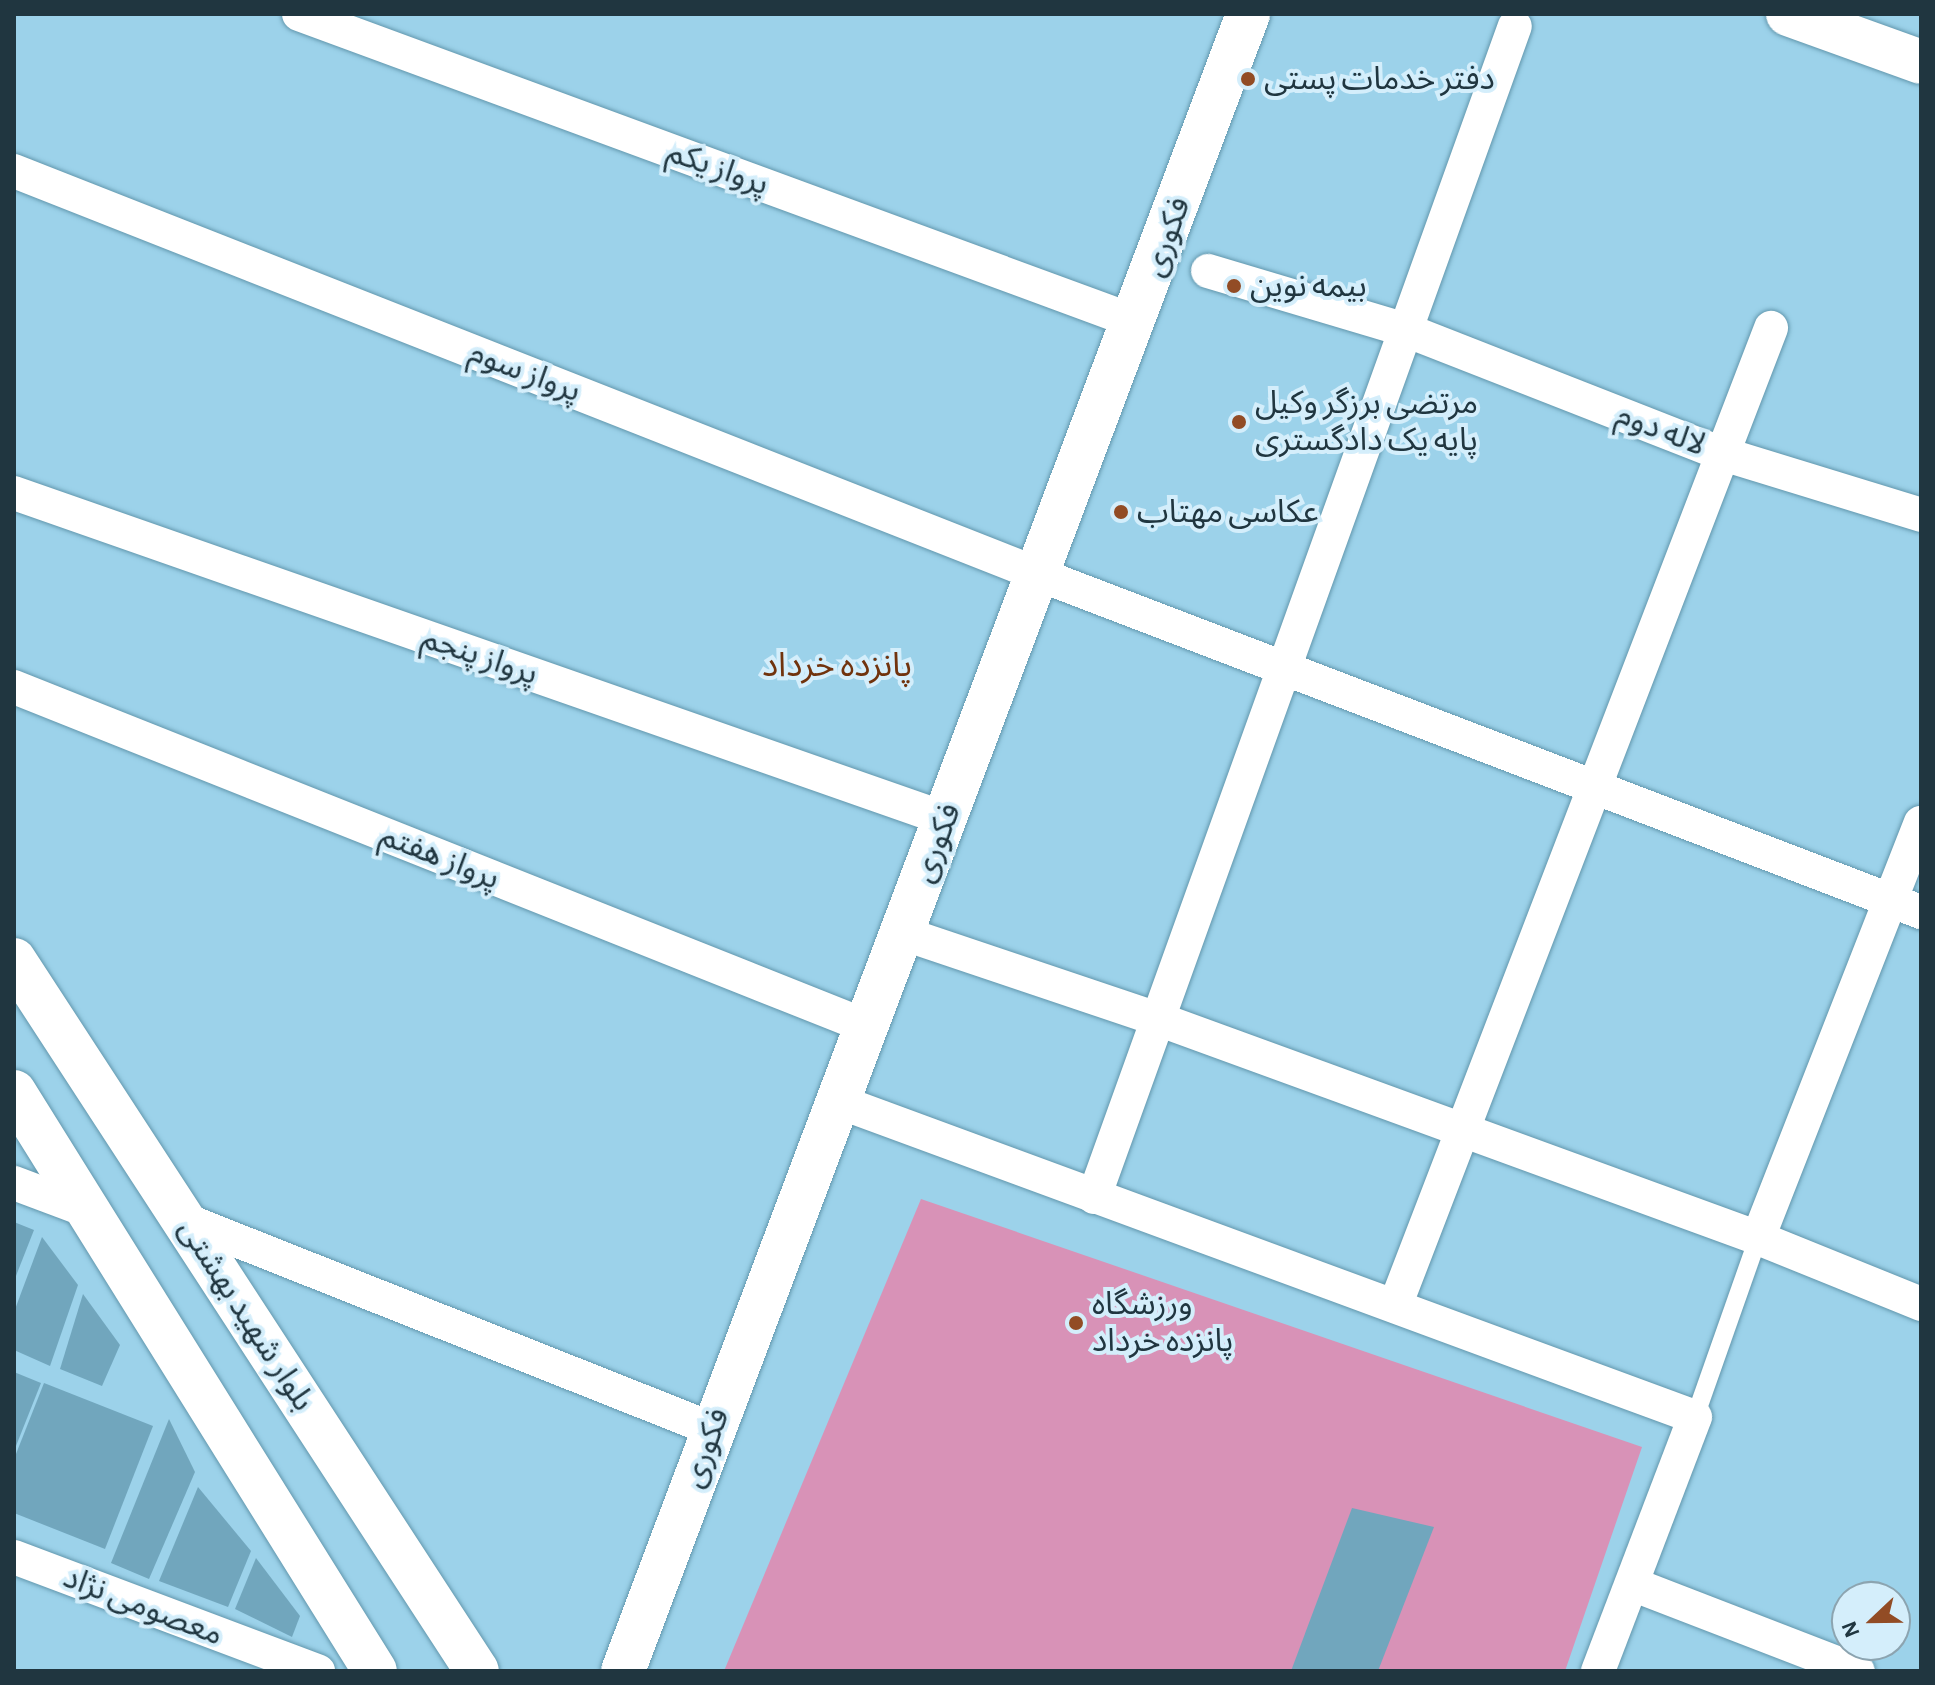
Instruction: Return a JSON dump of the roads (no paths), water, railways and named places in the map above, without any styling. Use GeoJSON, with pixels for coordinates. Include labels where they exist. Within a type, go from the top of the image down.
{"type":"FeatureCollection","features":[{"type":"Feature","properties":{"kind":"street","name":"پرواز یکم"},"geometry":{"type":"LineString","coordinates":[[299,14],[1136,322]]}},
{"type":"Feature","properties":{"kind":"street","name":"فکوری"},"geometry":{"type":"LineString","coordinates":[[623,1671],[712,1429],[946,819],[1035,573],[1136,322],[1248,14]]}},
{"type":"Feature","properties":{"kind":"street"},"geometry":{"type":"LineString","coordinates":[[1788,14],[1921,62]]}},
{"type":"Feature","properties":{"kind":"street"},"geometry":{"type":"LineString","coordinates":[[1094,1197],[1515,26]]}},
{"type":"Feature","properties":{"kind":"street","name":"پرواز سوم"},"geometry":{"type":"LineString","coordinates":[[14,171],[1035,573],[1285,666],[1593,789],[1906,906]]}},
{"type":"Feature","properties":{"kind":"street","name":"لاله دوم"},"geometry":{"type":"LineString","coordinates":[[1208,271],[1406,330],[1723,454],[1921,515]]}},
{"type":"Feature","properties":{"kind":"street"},"geometry":{"type":"LineString","coordinates":[[1395,1306],[1771,328]]}},
{"type":"Feature","properties":{"kind":"street","name":"پرواز پنجم"},"geometry":{"type":"LineString","coordinates":[[14,493],[946,819]]}},
{"type":"Feature","properties":{"kind":"street","name":"پرواز هفتم"},"geometry":{"type":"LineString","coordinates":[[14,687],[866,1026]]}},
{"type":"Feature","properties":{"kind":"street"},"geometry":{"type":"LineString","coordinates":[[1758,1238],[1906,906],[1921,823]]}},
{"type":"Feature","properties":{"kind":"street"},"geometry":{"type":"LineString","coordinates":[[902,933],[1158,1019],[1758,1238],[1921,1304]]}},
{"type":"Feature","properties":{"kind":"street","name":"بلوار شهید بهشتی"},"geometry":{"type":"LineString","coordinates":[[14,960],[477,1671]]}},
{"type":"Feature","properties":{"kind":"street"},"geometry":{"type":"LineString","coordinates":[[14,1092],[94,1213],[375,1671]]}},
{"type":"Feature","properties":{"kind":"street"},"geometry":{"type":"LineString","coordinates":[[837,1101],[1695,1417],[1598,1671]]}},
{"type":"Feature","properties":{"kind":"street"},"geometry":{"type":"LineString","coordinates":[[14,1183],[94,1213]]}},
{"type":"Feature","properties":{"kind":"street"},"geometry":{"type":"LineString","coordinates":[[183,1219],[712,1429]]}},
{"type":"Feature","properties":{"kind":"street","name":"معصومی نژاد"},"geometry":{"type":"LineString","coordinates":[[14,1557],[318,1671]]}},
{"type":"Feature","properties":{"kind":"street"},"geometry":{"type":"LineString","coordinates":[[1632,1584],[1858,1671]]}},
{"type":"Feature","properties":{"kind":"lane"},"geometry":{"type":"LineString","coordinates":[[1695,1417],[1758,1238]]}},
{"type":"Feature","properties":{"kind":"place","name":"دفتر خدمات پستی"},"geometry":{"type":"Point","coordinates":[1248,79]}},
{"type":"Feature","properties":{"kind":"place","name":"بیمه نوین"},"geometry":{"type":"Point","coordinates":[1234,286]}},
{"type":"Feature","properties":{"kind":"place","name":"مرتضی برزگر وکیل پایه یک دادگستری"},"geometry":{"type":"Point","coordinates":[1239,422]}},
{"type":"Feature","properties":{"kind":"place","name":"عکاسی مهتاب"},"geometry":{"type":"Point","coordinates":[1121,512]}},
{"type":"Feature","properties":{"kind":"place","name":"ورزشگاه پانزده خرداد"},"geometry":{"type":"Point","coordinates":[1076,1323]}},
{"type":"Feature","properties":{"kind":"district","name":"پانزده خرداد"},"geometry":{"type":"Point","coordinates":[837,667]}}]}
